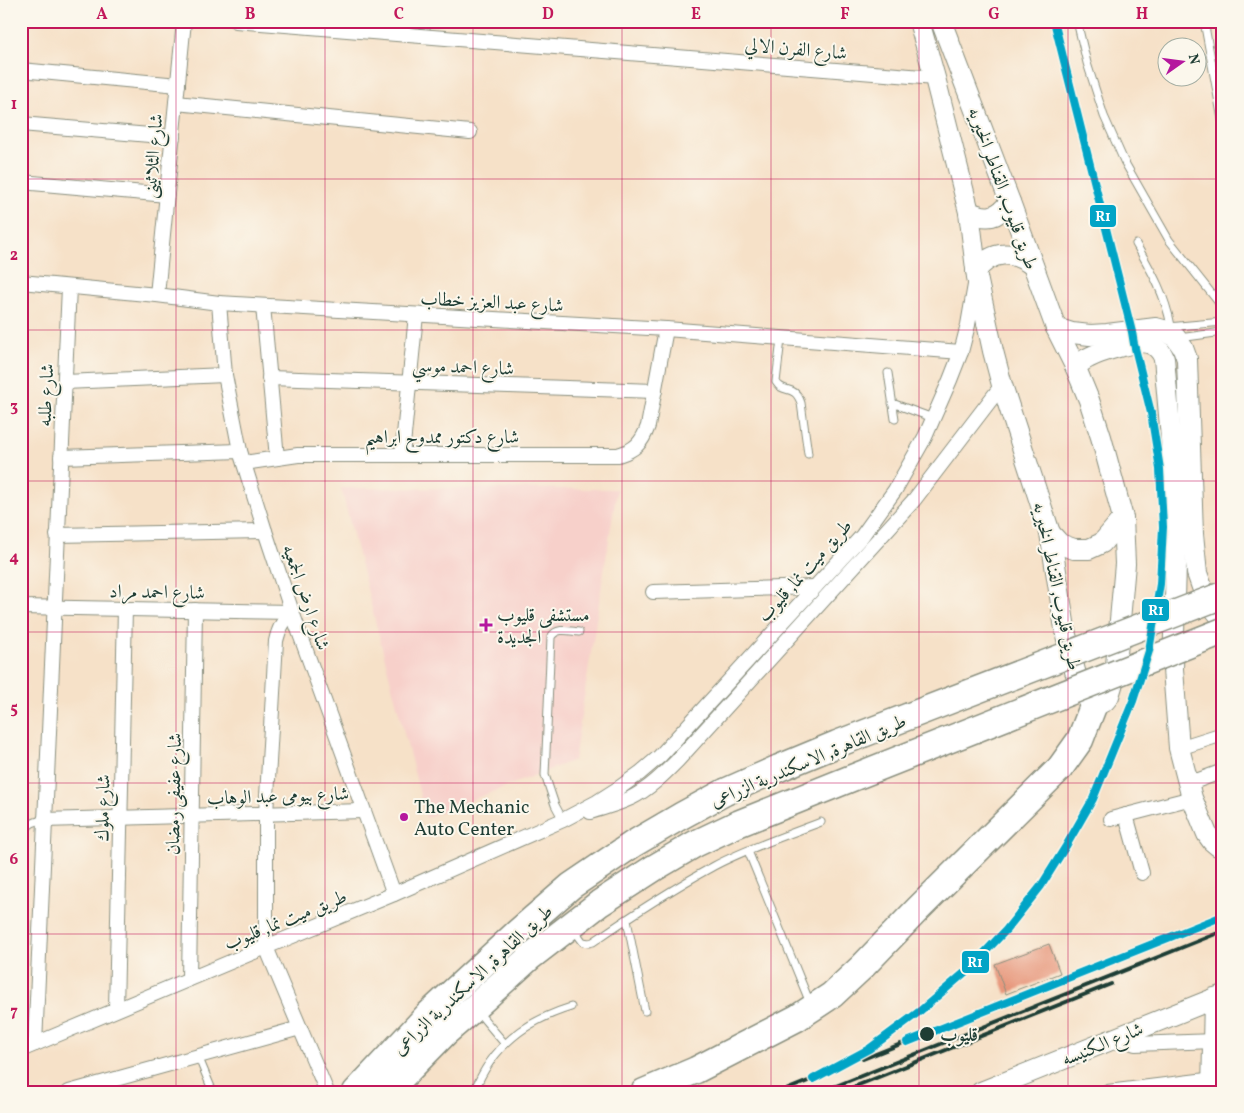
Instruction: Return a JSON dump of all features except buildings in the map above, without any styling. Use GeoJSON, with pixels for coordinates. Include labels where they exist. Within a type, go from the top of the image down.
{"type":"FeatureCollection","features":[{"type":"Feature","properties":{"kind":"highway","name":"طريق القاهرة, الاسكندرية الزراعى"},"geometry":{"type":"LineString","coordinates":[[356,1092],[429,1014],[571,886],[633,844],[681,816],[725,792],[828,748],[1223,595]]}},
{"type":"Feature","properties":{"kind":"highway","name":"طريق القاهرة, الاسكندرية الزراعى"},"geometry":{"type":"LineString","coordinates":[[387,1092],[445,1032],[530,958],[600,903],[695,844],[735,825],[1223,631]]}},
{"type":"Feature","properties":{"kind":"highway"},"geometry":{"type":"LineString","coordinates":[[644,1092],[696,1070],[798,1018],[832,995],[1060,768],[1080,740],[1094,704]]}},
{"type":"Feature","properties":{"kind":"main road","name":"طريق قليوب, القناطر الخيريه"},"geometry":{"type":"LineString","coordinates":[[918,21],[935,78],[969,212],[976,274],[1002,385],[1050,533],[1066,635],[1075,671],[1087,698],[1094,704],[1099,704],[1109,696],[1115,676],[1125,564],[1123,518],[1089,400],[1056,328],[941,21]]}},
{"type":"Feature","properties":{"kind":"main road"},"geometry":{"type":"LineString","coordinates":[[969,212],[980,216],[992,216],[1003,212],[1010,202]]}},
{"type":"Feature","properties":{"kind":"main road"},"geometry":{"type":"LineString","coordinates":[[976,274],[982,264],[989,258],[998,255],[1008,254],[1017,256],[1033,266]]}},
{"type":"Feature","properties":{"kind":"main road"},"geometry":{"type":"LineString","coordinates":[[1056,328],[1072,333],[1090,335],[1168,331]]}},
{"type":"Feature","properties":{"kind":"main road"},"geometry":{"type":"LineString","coordinates":[[1161,350],[1168,331]]}},
{"type":"Feature","properties":{"kind":"main road"},"geometry":{"type":"LineString","coordinates":[[1168,331],[1183,348],[1187,359],[1192,534],[1197,573],[1211,605],[1223,620]]}},
{"type":"Feature","properties":{"kind":"main road"},"geometry":{"type":"LineString","coordinates":[[1075,366],[1100,352],[1140,342],[1148,342],[1155,345],[1161,350],[1164,358],[1175,484],[1176,565],[1173,669],[1179,748],[1190,791],[1207,834],[1218,846],[1223,847]]}},
{"type":"Feature","properties":{"kind":"main road"},"geometry":{"type":"LineString","coordinates":[[1050,533],[1060,544],[1074,549],[1089,549],[1102,542],[1123,518]]}},
{"type":"Feature","properties":{"kind":"main road"},"geometry":{"type":"LineString","coordinates":[[1216,1083],[1218,996]]}},
{"type":"Feature","properties":{"kind":"main road","name":"شارع الكنيسه"},"geometry":{"type":"LineString","coordinates":[[981,1092],[1218,996]]}},
{"type":"Feature","properties":{"kind":"street","name":"شارع الفرن الالي"},"geometry":{"type":"LineString","coordinates":[[236,21],[935,78]]}},
{"type":"Feature","properties":{"kind":"street","name":"شارع الثلاثينى"},"geometry":{"type":"LineString","coordinates":[[157,295],[178,85],[180,22]]}},
{"type":"Feature","properties":{"kind":"street"},"geometry":{"type":"LineString","coordinates":[[21,70],[178,85]]}},
{"type":"Feature","properties":{"kind":"street"},"geometry":{"type":"LineString","coordinates":[[176,103],[470,132]]}},
{"type":"Feature","properties":{"kind":"street"},"geometry":{"type":"LineString","coordinates":[[21,124],[172,137]]}},
{"type":"Feature","properties":{"kind":"street"},"geometry":{"type":"LineString","coordinates":[[21,182],[167,196]]}},
{"type":"Feature","properties":{"kind":"street","name":"طريق ميت نما, قليوب"},"geometry":{"type":"LineString","coordinates":[[21,1050],[394,894],[563,820],[598,802],[640,773],[660,756],[862,536],[894,490],[910,464],[933,418],[961,352],[968,325],[976,274]]}},
{"type":"Feature","properties":{"kind":"street","name":"شارع عبد العزيز خطاب"},"geometry":{"type":"LineString","coordinates":[[21,282],[219,303],[666,329],[961,352]]}},
{"type":"Feature","properties":{"kind":"street","name":"شارع طلبه"},"geometry":{"type":"LineString","coordinates":[[34,1044],[68,287]]}},
{"type":"Feature","properties":{"kind":"street","name":"شارع ارض الجمعيه"},"geometry":{"type":"LineString","coordinates":[[219,303],[225,375],[242,457],[292,612],[394,894]]}},
{"type":"Feature","properties":{"kind":"street"},"geometry":{"type":"LineString","coordinates":[[263,306],[277,458]]}},
{"type":"Feature","properties":{"kind":"street"},"geometry":{"type":"LineString","coordinates":[[402,455],[416,315]]}},
{"type":"Feature","properties":{"kind":"street"},"geometry":{"type":"LineString","coordinates":[[655,391],[666,329]]}},
{"type":"Feature","properties":{"kind":"street"},"geometry":{"type":"LineString","coordinates":[[65,382],[225,375]]}},
{"type":"Feature","properties":{"kind":"street","name":"شارع احمد موسي"},"geometry":{"type":"LineString","coordinates":[[269,378],[655,391]]}},
{"type":"Feature","properties":{"kind":"street","name":"طريق ميت نما, قليوب"},"geometry":{"type":"LineString","coordinates":[[563,820],[604,808],[632,797],[656,782],[914,500],[1002,385]]}},
{"type":"Feature","properties":{"kind":"street","name":"شارع دكتور ممدوح ابراهيم"},"geometry":{"type":"LineString","coordinates":[[61,457],[277,458],[402,455],[618,455],[628,452],[638,445],[644,436],[648,426],[655,391]]}},
{"type":"Feature","properties":{"kind":"street"},"geometry":{"type":"LineString","coordinates":[[57,535],[265,531]]}},
{"type":"Feature","properties":{"kind":"street"},"geometry":{"type":"LineString","coordinates":[[653,592],[815,587]]}},
{"type":"Feature","properties":{"kind":"street","name":"شارع احمد مراد"},"geometry":{"type":"LineString","coordinates":[[21,607],[292,612]]}},
{"type":"Feature","properties":{"kind":"street","name":"شارع ملوك"},"geometry":{"type":"LineString","coordinates":[[116,1009],[125,609]]}},
{"type":"Feature","properties":{"kind":"street","name":"شارع عفيفى رمضان"},"geometry":{"type":"LineString","coordinates":[[189,979],[195,610]]}},
{"type":"Feature","properties":{"kind":"street"},"geometry":{"type":"LineString","coordinates":[[292,612],[278,630],[276,641],[266,814],[266,946],[327,1092]]}},
{"type":"Feature","properties":{"kind":"street"},"geometry":{"type":"LineString","coordinates":[[1179,748],[1223,734]]}},
{"type":"Feature","properties":{"kind":"street"},"geometry":{"type":"LineString","coordinates":[[1110,819],[1126,815],[1190,791],[1223,771]]}},
{"type":"Feature","properties":{"kind":"street","name":"شارع بيومى عبد الوهاب"},"geometry":{"type":"LineString","coordinates":[[44,820],[363,811]]}},
{"type":"Feature","properties":{"kind":"street"},"geometry":{"type":"LineString","coordinates":[[1126,815],[1142,873]]}},
{"type":"Feature","properties":{"kind":"street"},"geometry":{"type":"LineString","coordinates":[[69,1092],[300,1028]]}},
{"type":"Feature","properties":{"kind":"street"},"geometry":{"type":"LineString","coordinates":[[1120,1036],[1129,1043],[1135,1044],[1217,1043]]}},
{"type":"Feature","properties":{"kind":"street"},"geometry":{"type":"LineString","coordinates":[[1108,1092],[1216,1083]]}},
{"type":"Feature","properties":{"kind":"lane"},"geometry":{"type":"LineString","coordinates":[[1077,21],[1087,63],[1104,116],[1124,161],[1169,240],[1223,308]]}},
{"type":"Feature","properties":{"kind":"lane"},"geometry":{"type":"LineString","coordinates":[[1204,21],[1223,125]]}},
{"type":"Feature","properties":{"kind":"lane"},"geometry":{"type":"LineString","coordinates":[[1136,244],[1162,293],[1168,310],[1168,331]]}},
{"type":"Feature","properties":{"kind":"lane"},"geometry":{"type":"LineString","coordinates":[[1168,331],[1223,322]]}},
{"type":"Feature","properties":{"kind":"lane"},"geometry":{"type":"LineString","coordinates":[[1168,331],[1223,332]]}},
{"type":"Feature","properties":{"kind":"lane"},"geometry":{"type":"LineString","coordinates":[[781,339],[776,382],[781,388],[793,390],[800,398],[808,454]]}},
{"type":"Feature","properties":{"kind":"lane"},"geometry":{"type":"LineString","coordinates":[[888,373],[895,419]]}},
{"type":"Feature","properties":{"kind":"lane"},"geometry":{"type":"LineString","coordinates":[[892,403],[933,418]]}},
{"type":"Feature","properties":{"kind":"lane"},"geometry":{"type":"LineString","coordinates":[[563,820],[555,805],[545,775],[551,637],[558,630],[579,632]]}},
{"type":"Feature","properties":{"kind":"lane"},"geometry":{"type":"LineString","coordinates":[[21,838],[23,831],[32,822],[44,820]]}},
{"type":"Feature","properties":{"kind":"lane"},"geometry":{"type":"LineString","coordinates":[[571,926],[583,942],[593,942],[656,900],[714,866],[821,822]]}},
{"type":"Feature","properties":{"kind":"lane"},"geometry":{"type":"LineString","coordinates":[[748,851],[812,1008]]}},
{"type":"Feature","properties":{"kind":"lane"},"geometry":{"type":"LineString","coordinates":[[627,920],[645,1011]]}},
{"type":"Feature","properties":{"kind":"lane"},"geometry":{"type":"LineString","coordinates":[[474,1092],[485,1069],[505,1044],[520,1031],[536,1021],[571,1007]]}},
{"type":"Feature","properties":{"kind":"lane"},"geometry":{"type":"LineString","coordinates":[[474,1008],[505,1044]]}},
{"type":"Feature","properties":{"kind":"lane"},"geometry":{"type":"LineString","coordinates":[[198,1056],[212,1092]]}},
{"type":"Feature","properties":{"kind":"shaded area","name":"مستشفى قليوب الجديدة"},"geometry":{"type":"Polygon","coordinates":[[[341,488],[617,489],[574,760],[426,818],[341,488]]]}},
{"type":"Feature","properties":{"kind":"railway"},"geometry":{"type":"LineString","coordinates":[[813,1079],[869,1049],[920,1011],[970,968],[1006,930],[1041,886],[1093,799],[1133,701],[1149,651],[1160,584],[1163,527],[1160,469],[1151,413],[1132,332],[1054,21]]}},
{"type":"Feature","properties":{"kind":"railway"},"geometry":{"type":"LineString","coordinates":[[863,1059],[1223,916]]}},
{"type":"Feature","properties":{"kind":"railway"},"geometry":{"type":"LineString","coordinates":[[821,1092],[1223,931]]}},
{"type":"Feature","properties":{"kind":"railway"},"geometry":{"type":"LineString","coordinates":[[841,1092],[1111,984]]}},
{"type":"Feature","properties":{"kind":"railway"},"geometry":{"type":"LineString","coordinates":[[781,1092],[818,1077]]}},
{"type":"Feature","properties":{"kind":"transit line","name":"R1"},"geometry":{"type":"LineString","coordinates":[[813,1079],[869,1049],[920,1011],[970,968],[1006,930],[1041,886],[1093,799],[1133,701],[1149,651],[1160,584],[1163,527],[1160,469],[1151,413],[1132,332],[1054,21]]}},
{"type":"Feature","properties":{"kind":"transit line","name":"R1"},"geometry":{"type":"LineString","coordinates":[[907,1042],[1223,916]]}},
{"type":"Feature","properties":{"kind":"place","name":"مستشفى قليوب الجديدة"},"geometry":{"type":"Point","coordinates":[486,625]}},
{"type":"Feature","properties":{"kind":"place","name":"The Mechanic Auto Center"},"geometry":{"type":"Point","coordinates":[404,817]}},
{"type":"Feature","properties":{"kind":"place","name":"قليوب"},"geometry":{"type":"Point","coordinates":[927,1034]}}]}
